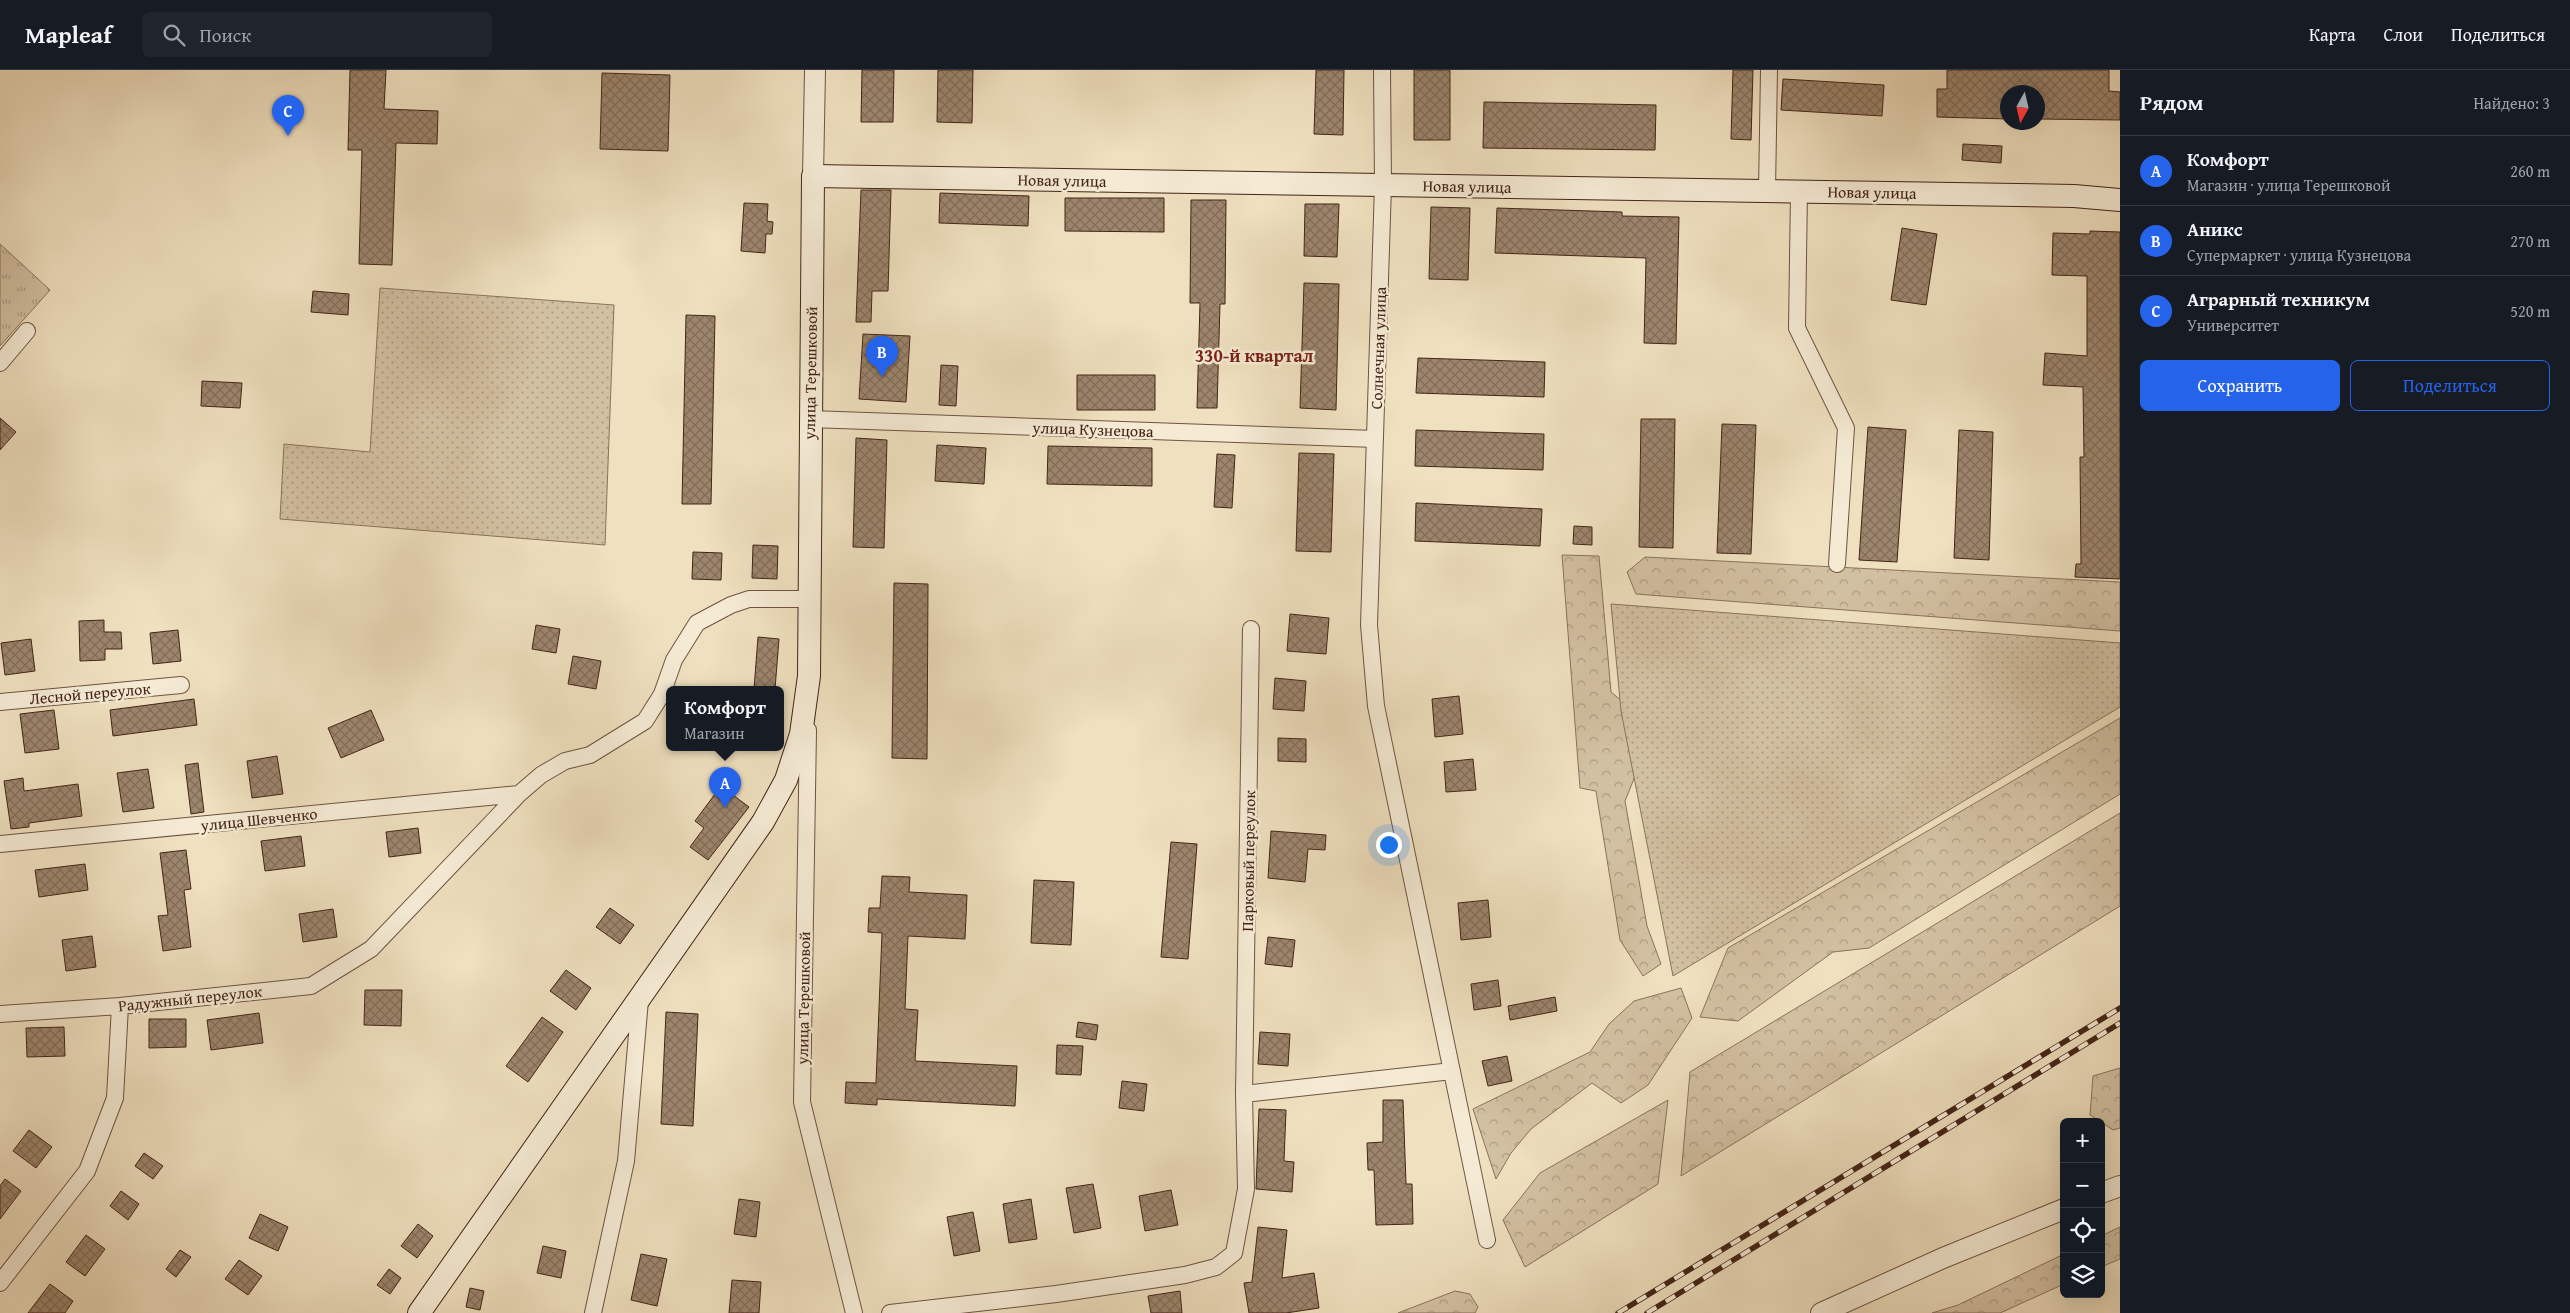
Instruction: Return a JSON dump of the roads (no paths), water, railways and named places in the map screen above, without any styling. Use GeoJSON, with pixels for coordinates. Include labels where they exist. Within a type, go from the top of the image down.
{"type":"FeatureCollection","features":[{"type":"Feature","properties":{"kind":"main road","name":"Новая улица"},"geometry":{"type":"LineString","coordinates":[[813,176],[2086,196],[2120,200]]}},
{"type":"Feature","properties":{"kind":"main road","name":"улица Терешковой"},"geometry":{"type":"LineString","coordinates":[[419,1313],[763,822],[786,780],[801,734],[808,676],[813,176]]}},
{"type":"Feature","properties":{"kind":"street","name":"улица Терешковой"},"geometry":{"type":"LineString","coordinates":[[813,176],[815,70]]}},
{"type":"Feature","properties":{"kind":"street","name":"Солнечная улица"},"geometry":{"type":"LineString","coordinates":[[1382,70],[1383,185],[1369,625],[1376,706],[1452,1071]]}},
{"type":"Feature","properties":{"kind":"street"},"geometry":{"type":"LineString","coordinates":[[1767,191],[1769,70]]}},
{"type":"Feature","properties":{"kind":"street"},"geometry":{"type":"LineString","coordinates":[[1799,191],[1797,328],[1846,428],[1837,564]]}},
{"type":"Feature","properties":{"kind":"street"},"geometry":{"type":"LineString","coordinates":[[0,363],[27,331]]}},
{"type":"Feature","properties":{"kind":"street","name":"улица Кузнецова"},"geometry":{"type":"LineString","coordinates":[[810,418],[1375,439]]}},
{"type":"Feature","properties":{"kind":"street","name":"Радужный переулок"},"geometry":{"type":"LineString","coordinates":[[0,1014],[120,1006],[311,986],[371,950],[519,794],[549,770],[565,761],[590,755],[645,721],[662,694],[674,660],[697,623],[731,605],[749,599],[808,599]]}},
{"type":"Feature","properties":{"kind":"street","name":"Парковый переулок"},"geometry":{"type":"LineString","coordinates":[[890,1313],[1056,1294],[1185,1275],[1216,1267],[1234,1253],[1246,1189],[1244,1094],[1251,629]]}},
{"type":"Feature","properties":{"kind":"street","name":"улица Терешковой"},"geometry":{"type":"LineString","coordinates":[[808,676],[802,1102],[854,1313]]}},
{"type":"Feature","properties":{"kind":"street","name":"Лесной переулок"},"geometry":{"type":"LineString","coordinates":[[0,702],[181,684]]}},
{"type":"Feature","properties":{"kind":"street","name":"улица Шевченко"},"geometry":{"type":"LineString","coordinates":[[0,844],[519,794]]}},
{"type":"Feature","properties":{"kind":"street"},"geometry":{"type":"LineString","coordinates":[[593,1313],[626,1161],[640,998]]}},
{"type":"Feature","properties":{"kind":"street"},"geometry":{"type":"LineString","coordinates":[[0,1283],[87,1171],[115,1098],[120,1006]]}},
{"type":"Feature","properties":{"kind":"street"},"geometry":{"type":"LineString","coordinates":[[1244,1094],[1452,1071],[1487,1240]]}},
{"type":"Feature","properties":{"kind":"street"},"geometry":{"type":"LineString","coordinates":[[2105,1192],[2120,1186]]}},
{"type":"Feature","properties":{"kind":"street"},"geometry":{"type":"LineString","coordinates":[[1822,1313],[1943,1258],[2060,1211]]}},
{"type":"Feature","properties":{"kind":"railway"},"geometry":{"type":"LineString","coordinates":[[1618,1313],[2120,1008]]}},
{"type":"Feature","properties":{"kind":"railway"},"geometry":{"type":"LineString","coordinates":[[1647,1313],[2120,1023]]}},
{"type":"Feature","properties":{"kind":"place","name":"Аграрный техникум"},"geometry":{"type":"Point","coordinates":[288,136]}},
{"type":"Feature","properties":{"kind":"place","name":"Аникс"},"geometry":{"type":"Point","coordinates":[882,377]}},
{"type":"Feature","properties":{"kind":"place","name":"Комфорт"},"geometry":{"type":"Point","coordinates":[725,808]}},
{"type":"Feature","properties":{"kind":"district","name":"330-й квартал"},"geometry":{"type":"Point","coordinates":[1254,356]}}]}
